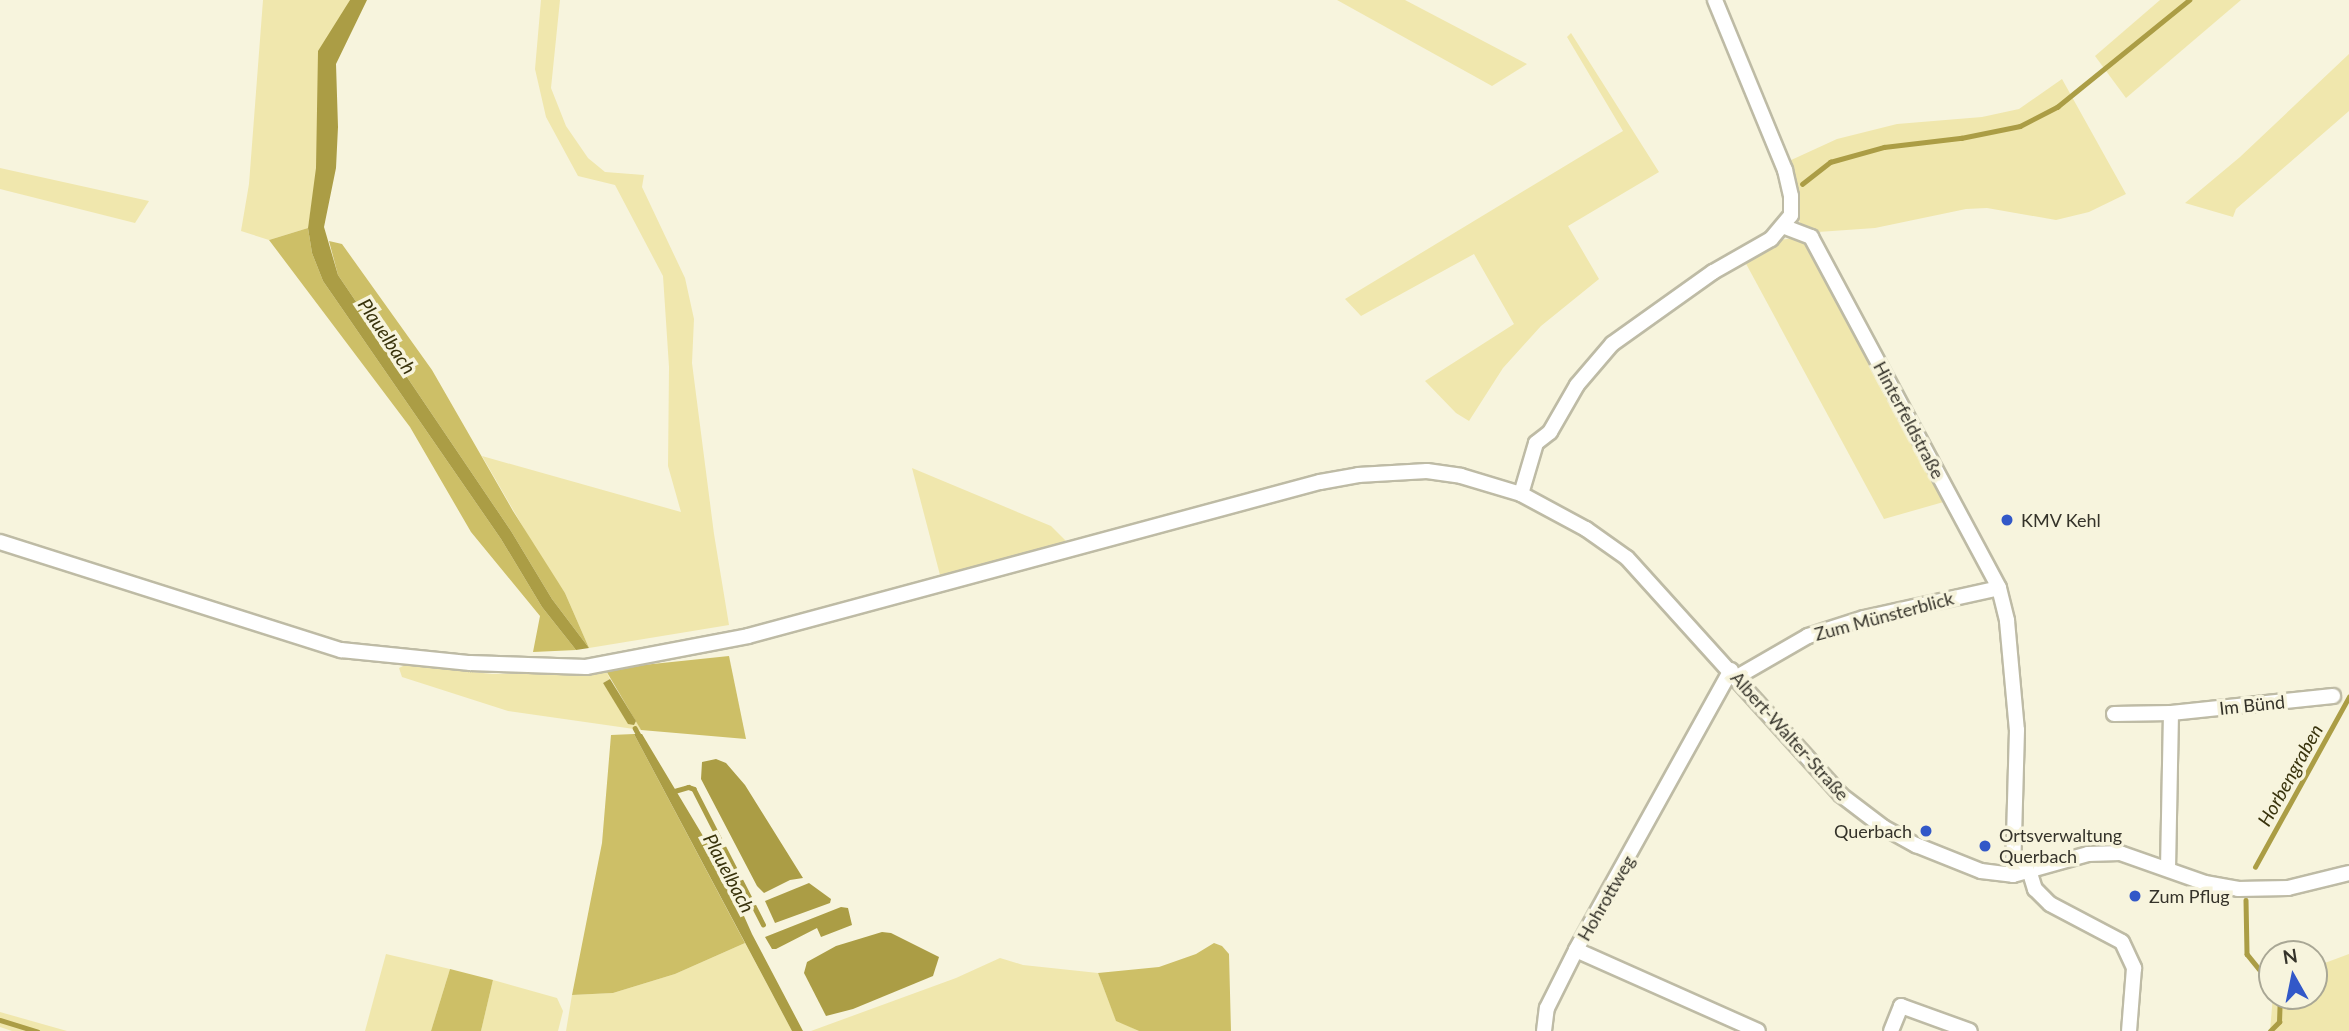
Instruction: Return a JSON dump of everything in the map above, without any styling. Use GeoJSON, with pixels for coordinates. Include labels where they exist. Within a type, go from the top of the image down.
{"type":"FeatureCollection","features":[{"type":"Feature","properties":{"kind":"street"},"geometry":{"type":"LineString","coordinates":[[1521,494],[1536,443],[1550,432],[1577,385],[1612,344],[1713,272],[1771,239],[1784,226],[1792,207],[1785,170],[1715,0]]}},
{"type":"Feature","properties":{"kind":"street","name":"Hinterfeldstraße"},"geometry":{"type":"LineString","coordinates":[[1784,226],[1811,237],[1998,588],[2007,621],[2017,730],[2013,875]]}},
{"type":"Feature","properties":{"kind":"street","name":"Albert-Walter-Straße"},"geometry":{"type":"LineString","coordinates":[[0,542],[341,650],[470,663],[586,667],[748,636],[1276,492],[1358,475],[1426,471],[1461,477],[1521,494],[1586,529],[1627,558],[1853,806],[1916,845],[1981,871],[2013,875],[2030,873],[2088,854],[2120,853],[2205,883],[2238,889],[2288,888],[2349,873]]}},
{"type":"Feature","properties":{"kind":"street","name":"Zum Münsterblick"},"geometry":{"type":"LineString","coordinates":[[1734,674],[1808,636],[1864,618],[1998,588]]}},
{"type":"Feature","properties":{"kind":"street","name":"Hohrottweg"},"geometry":{"type":"LineString","coordinates":[[1734,674],[1576,950],[1758,1031]]}},
{"type":"Feature","properties":{"kind":"street","name":"Im Bünd"},"geometry":{"type":"LineString","coordinates":[[2114,714],[2171,713],[2333,696]]}},
{"type":"Feature","properties":{"kind":"street"},"geometry":{"type":"LineString","coordinates":[[2168,869],[2171,713]]}},
{"type":"Feature","properties":{"kind":"street"},"geometry":{"type":"LineString","coordinates":[[2030,873],[2035,889],[2050,904],[2122,942],[2134,968],[2129,1031]]}},
{"type":"Feature","properties":{"kind":"street"},"geometry":{"type":"LineString","coordinates":[[1544,1031],[1547,1008],[1576,950]]}},
{"type":"Feature","properties":{"kind":"street"},"geometry":{"type":"LineString","coordinates":[[1891,1031],[1901,1006],[1970,1031]]}},
{"type":"Feature","properties":{"kind":"shaded area"},"geometry":{"type":"Polygon","coordinates":[[[263,0],[350,0],[340,19],[308,228],[269,240],[241,231],[249,184],[263,0]]]}},
{"type":"Feature","properties":{"kind":"shaded area"},"geometry":{"type":"Polygon","coordinates":[[[350,0],[367,0],[336,64],[336,168],[324,227],[338,275],[511,531],[552,599],[589,648],[576,650],[542,607],[501,539],[323,281],[312,253],[308,228],[316,168],[318,51],[350,0]]]}},
{"type":"Feature","properties":{"kind":"shaded area"},"geometry":{"type":"Polygon","coordinates":[[[541,0],[560,0],[551,88],[566,126],[588,158],[605,172],[644,175],[642,187],[685,278],[694,319],[692,363],[714,534],[729,625],[589,648],[565,593],[541,558],[482,456],[681,512],[668,466],[669,367],[663,276],[615,185],[578,176],[546,117],[535,69],[541,0]]]}},
{"type":"Feature","properties":{"kind":"shaded area"},"geometry":{"type":"Polygon","coordinates":[[[1337,0],[1405,0],[1527,64],[1492,86],[1337,0]]]}},
{"type":"Feature","properties":{"kind":"shaded area"},"geometry":{"type":"Polygon","coordinates":[[[2160,0],[2241,0],[2126,98],[2095,56],[2160,0]]]}},
{"type":"Feature","properties":{"kind":"shaded area"},"geometry":{"type":"Polygon","coordinates":[[[1571,33],[1659,172],[1568,226],[1599,279],[1541,326],[1503,368],[1469,421],[1456,413],[1425,381],[1514,324],[1474,254],[1361,316],[1345,299],[1623,131],[1567,37],[1571,33]]]}},
{"type":"Feature","properties":{"kind":"shaded area"},"geometry":{"type":"Polygon","coordinates":[[[2349,54],[2349,111],[2236,209],[2233,217],[2185,203],[2240,157],[2349,54]]]}},
{"type":"Feature","properties":{"kind":"shaded area"},"geometry":{"type":"Polygon","coordinates":[[[2062,79],[2126,194],[2089,212],[2056,220],[1987,208],[1966,209],[1875,228],[1818,232],[1802,227],[1797,216],[1789,161],[1837,139],[1897,124],[1982,117],[2019,109],[2062,79]]]}},
{"type":"Feature","properties":{"kind":"shaded area"},"geometry":{"type":"Polygon","coordinates":[[[0,168],[149,201],[135,223],[0,189],[0,168]]]}},
{"type":"Feature","properties":{"kind":"shaded area"},"geometry":{"type":"Polygon","coordinates":[[[308,228],[312,253],[323,281],[501,539],[542,607],[576,650],[533,652],[540,616],[471,532],[410,427],[269,240],[308,228]]]}},
{"type":"Feature","properties":{"kind":"shaded area"},"geometry":{"type":"Polygon","coordinates":[[[1795,238],[1810,247],[1947,501],[1884,519],[1744,260],[1779,240],[1795,238]]]}},
{"type":"Feature","properties":{"kind":"shaded area"},"geometry":{"type":"Polygon","coordinates":[[[329,241],[342,244],[432,370],[513,511],[565,593],[589,648],[552,599],[511,531],[338,275],[329,241]]]}},
{"type":"Feature","properties":{"kind":"shaded area"},"geometry":{"type":"Polygon","coordinates":[[[912,468],[1051,526],[1067,542],[940,575],[912,468]]]}},
{"type":"Feature","properties":{"kind":"shaded area"},"geometry":{"type":"Polygon","coordinates":[[[729,656],[746,739],[641,730],[605,669],[729,656]]]}},
{"type":"Feature","properties":{"kind":"shaded area"},"geometry":{"type":"Polygon","coordinates":[[[405,665],[492,674],[564,673],[605,669],[610,679],[603,683],[633,725],[636,721],[641,730],[508,711],[402,677],[399,668],[405,665]]]}},
{"type":"Feature","properties":{"kind":"shaded area"},"geometry":{"type":"Polygon","coordinates":[[[610,679],[636,721],[634,725],[628,724],[603,683],[610,679]]]}},
{"type":"Feature","properties":{"kind":"shaded area"},"geometry":{"type":"Polygon","coordinates":[[[634,734],[745,943],[675,974],[613,993],[572,995],[602,843],[611,735],[634,734]]]}},
{"type":"Feature","properties":{"kind":"shaded area"},"geometry":{"type":"Polygon","coordinates":[[[634,734],[642,734],[724,871],[752,934],[803,1031],[792,1031],[634,734]]]}},
{"type":"Feature","properties":{"kind":"shaded area"},"geometry":{"type":"Polygon","coordinates":[[[716,759],[726,763],[745,785],[803,878],[790,880],[764,893],[757,886],[701,779],[702,762],[716,759]]]}},
{"type":"Feature","properties":{"kind":"shaded area"},"geometry":{"type":"Polygon","coordinates":[[[809,883],[831,899],[830,903],[775,923],[765,901],[809,883]]]}},
{"type":"Feature","properties":{"kind":"shaded area"},"geometry":{"type":"Polygon","coordinates":[[[841,907],[848,908],[852,925],[821,937],[817,928],[776,949],[772,949],[765,937],[841,907]]]}},
{"type":"Feature","properties":{"kind":"shaded area"},"geometry":{"type":"Polygon","coordinates":[[[882,932],[891,933],[939,957],[933,976],[853,1009],[826,1016],[804,973],[807,962],[836,946],[882,932]]]}},
{"type":"Feature","properties":{"kind":"shaded area"},"geometry":{"type":"Polygon","coordinates":[[[745,943],[792,1031],[566,1031],[572,995],[613,993],[675,974],[745,943]]]}},
{"type":"Feature","properties":{"kind":"shaded area"},"geometry":{"type":"Polygon","coordinates":[[[1214,943],[1222,946],[1229,954],[1231,1031],[1139,1031],[1116,1021],[1098,973],[1159,967],[1196,954],[1214,943]]]}},
{"type":"Feature","properties":{"kind":"shaded area"},"geometry":{"type":"Polygon","coordinates":[[[386,954],[450,969],[431,1031],[365,1031],[386,954]]]}},
{"type":"Feature","properties":{"kind":"shaded area"},"geometry":{"type":"Polygon","coordinates":[[[2349,954],[2349,1031],[2270,1031],[2272,1010],[2328,1010],[2328,962],[2349,954]]]}},
{"type":"Feature","properties":{"kind":"shaded area"},"geometry":{"type":"Polygon","coordinates":[[[1000,958],[1023,965],[1098,973],[1116,1020],[1139,1031],[811,1031],[956,978],[1000,958]]]}},
{"type":"Feature","properties":{"kind":"shaded area"},"geometry":{"type":"Polygon","coordinates":[[[450,969],[493,980],[481,1031],[431,1031],[450,969]]]}},
{"type":"Feature","properties":{"kind":"shaded area"},"geometry":{"type":"Polygon","coordinates":[[[493,980],[557,998],[563,1011],[558,1031],[481,1031],[493,980]]]}},
{"type":"Feature","properties":{"kind":"shaded area"},"geometry":{"type":"Polygon","coordinates":[[[0,1012],[67,1031],[12,1031],[0,1027],[0,1012]]]}},
{"type":"Feature","properties":{"kind":"waterway"},"geometry":{"type":"LineString","coordinates":[[1802,184],[1830,162],[1884,147],[1961,138],[2020,126],[2057,107],[2189,0]]}},
{"type":"Feature","properties":{"kind":"waterway","name":"Horbengraben"},"geometry":{"type":"LineString","coordinates":[[2255,867],[2349,697]]}},
{"type":"Feature","properties":{"kind":"waterway","name":"Plauelbach"},"geometry":{"type":"LineString","coordinates":[[635,728],[640,737]]}},
{"type":"Feature","properties":{"kind":"waterway"},"geometry":{"type":"LineString","coordinates":[[671,792],[688,787],[694,789],[763,924]]}},
{"type":"Feature","properties":{"kind":"waterway","name":"Horbengraben"},"geometry":{"type":"LineString","coordinates":[[2246,900],[2247,954],[2258,968]]}},
{"type":"Feature","properties":{"kind":"waterway","name":"Horbengraben"},"geometry":{"type":"LineString","coordinates":[[2270,1031],[2279,1022],[2279,1010]]}},
{"type":"Feature","properties":{"kind":"waterway"},"geometry":{"type":"LineString","coordinates":[[0,1020],[37,1031]]}},
{"type":"Feature","properties":{"kind":"place","name":"KMV Kehl"},"geometry":{"type":"Point","coordinates":[2007,520]}},
{"type":"Feature","properties":{"kind":"place","name":"Querbach"},"geometry":{"type":"Point","coordinates":[1926,831]}},
{"type":"Feature","properties":{"kind":"place","name":"Ortsverwaltung Querbach"},"geometry":{"type":"Point","coordinates":[1985,846]}},
{"type":"Feature","properties":{"kind":"place","name":"Zum Pflug"},"geometry":{"type":"Point","coordinates":[2135,896]}}]}
